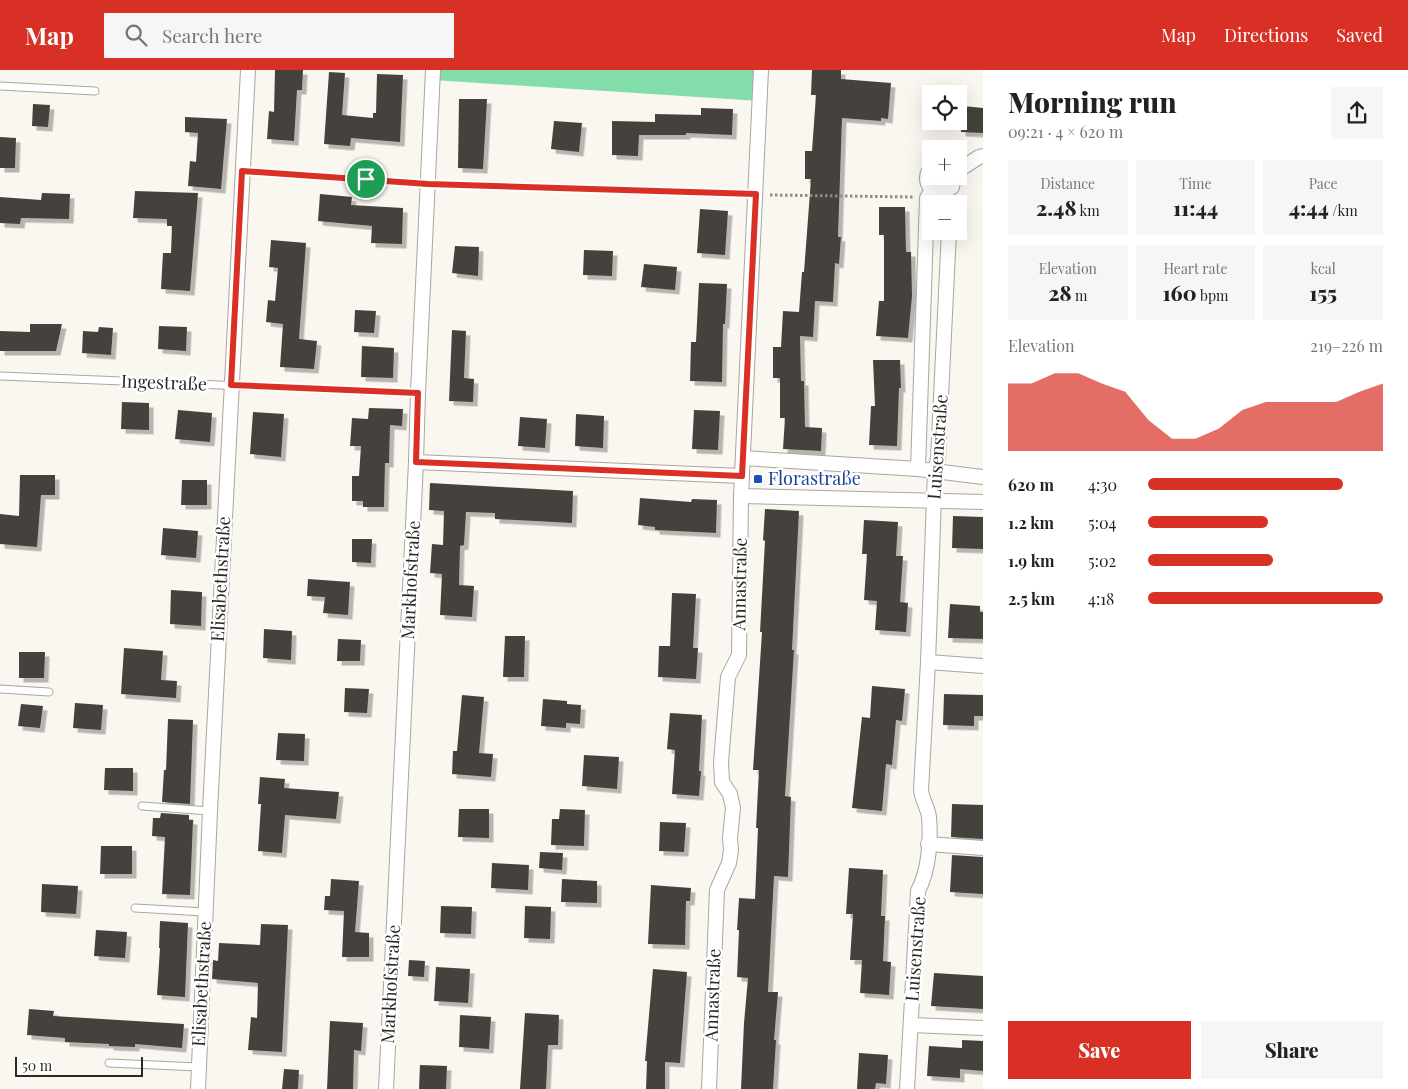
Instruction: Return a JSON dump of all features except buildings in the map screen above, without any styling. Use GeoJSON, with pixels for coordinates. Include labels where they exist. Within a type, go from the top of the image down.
{"type":"FeatureCollection","features":[{"type":"Feature","properties":{"kind":"street","name":"Elisabethstraße"},"geometry":{"type":"LineString","coordinates":[[198,1089],[210,810],[248,70]]}},
{"type":"Feature","properties":{"kind":"street","name":"Markhofstraße"},"geometry":{"type":"LineString","coordinates":[[386,1089],[433,70]]}},
{"type":"Feature","properties":{"kind":"street","name":"Annastraße"},"geometry":{"type":"LineString","coordinates":[[709,1089],[717,890],[729,863],[731,850],[730,838],[733,808],[730,794],[722,782],[721,762],[728,677],[740,655],[741,496],[761,70]]}},
{"type":"Feature","properties":{"kind":"street"},"geometry":{"type":"LineString","coordinates":[[967,164],[979,156],[983,156]]}},
{"type":"Feature","properties":{"kind":"street","name":"Luisenstraße"},"geometry":{"type":"LineString","coordinates":[[928,185],[938,195]]}},
{"type":"Feature","properties":{"kind":"street","name":"Luisenstraße"},"geometry":{"type":"LineString","coordinates":[[940,195],[952,185]]}},
{"type":"Feature","properties":{"kind":"street","name":"Luisenstraße"},"geometry":{"type":"LineString","coordinates":[[918,469],[936,240]]}},
{"type":"Feature","properties":{"kind":"street","name":"Luisenstraße"},"geometry":{"type":"LineString","coordinates":[[907,1089],[918,891],[925,878],[928,844],[929,815],[922,800],[921,790],[928,662],[934,471],[938,459],[949,240]]}},
{"type":"Feature","properties":{"kind":"street"},"geometry":{"type":"LineString","coordinates":[[743,458],[918,469],[983,477]]}},
{"type":"Feature","properties":{"kind":"street"},"geometry":{"type":"LineString","coordinates":[[416,462],[742,476]]}},
{"type":"Feature","properties":{"kind":"street"},"geometry":{"type":"LineString","coordinates":[[741,496],[983,502]]}},
{"type":"Feature","properties":{"kind":"street"},"geometry":{"type":"LineString","coordinates":[[928,662],[983,666]]}},
{"type":"Feature","properties":{"kind":"street"},"geometry":{"type":"LineString","coordinates":[[928,844],[983,848]]}},
{"type":"Feature","properties":{"kind":"street","name":"Luisenstraße"},"geometry":{"type":"LineString","coordinates":[[911,1025],[983,1028]]}},
{"type":"Feature","properties":{"kind":"lane"},"geometry":{"type":"LineString","coordinates":[[0,86],[95,91]]}},
{"type":"Feature","properties":{"kind":"lane"},"geometry":{"type":"LineString","coordinates":[[242,171],[428,184],[756,194]]}},
{"type":"Feature","properties":{"kind":"lane","name":"Ingestraße"},"geometry":{"type":"LineString","coordinates":[[0,376],[418,393]]}},
{"type":"Feature","properties":{"kind":"lane"},"geometry":{"type":"LineString","coordinates":[[0,689],[49,692]]}},
{"type":"Feature","properties":{"kind":"lane"},"geometry":{"type":"LineString","coordinates":[[142,806],[210,810]]}},
{"type":"Feature","properties":{"kind":"lane"},"geometry":{"type":"LineString","coordinates":[[135,908],[205,912]]}},
{"type":"Feature","properties":{"kind":"lane"},"geometry":{"type":"LineString","coordinates":[[109,1063],[198,1068]]}},
{"type":"Feature","properties":{"kind":"path"},"geometry":{"type":"LineString","coordinates":[[756,194],[922,196]]}},
{"type":"Feature","properties":{"kind":"green space"},"geometry":{"type":"Polygon","coordinates":[[[433,70],[761,70],[760,101],[433,80],[433,70]]]}},
{"type":"Feature","properties":{"kind":"place","name":"Florastraße"},"geometry":{"type":"Point","coordinates":[758,479]}},
{"type":"Feature","properties":{"kind":"route"},"geometry":{"type":"LineString","coordinates":[[242,171],[366,179],[428,184],[756,194],[742,476],[416,462],[418,393],[231,385],[242,171]]}}]}
